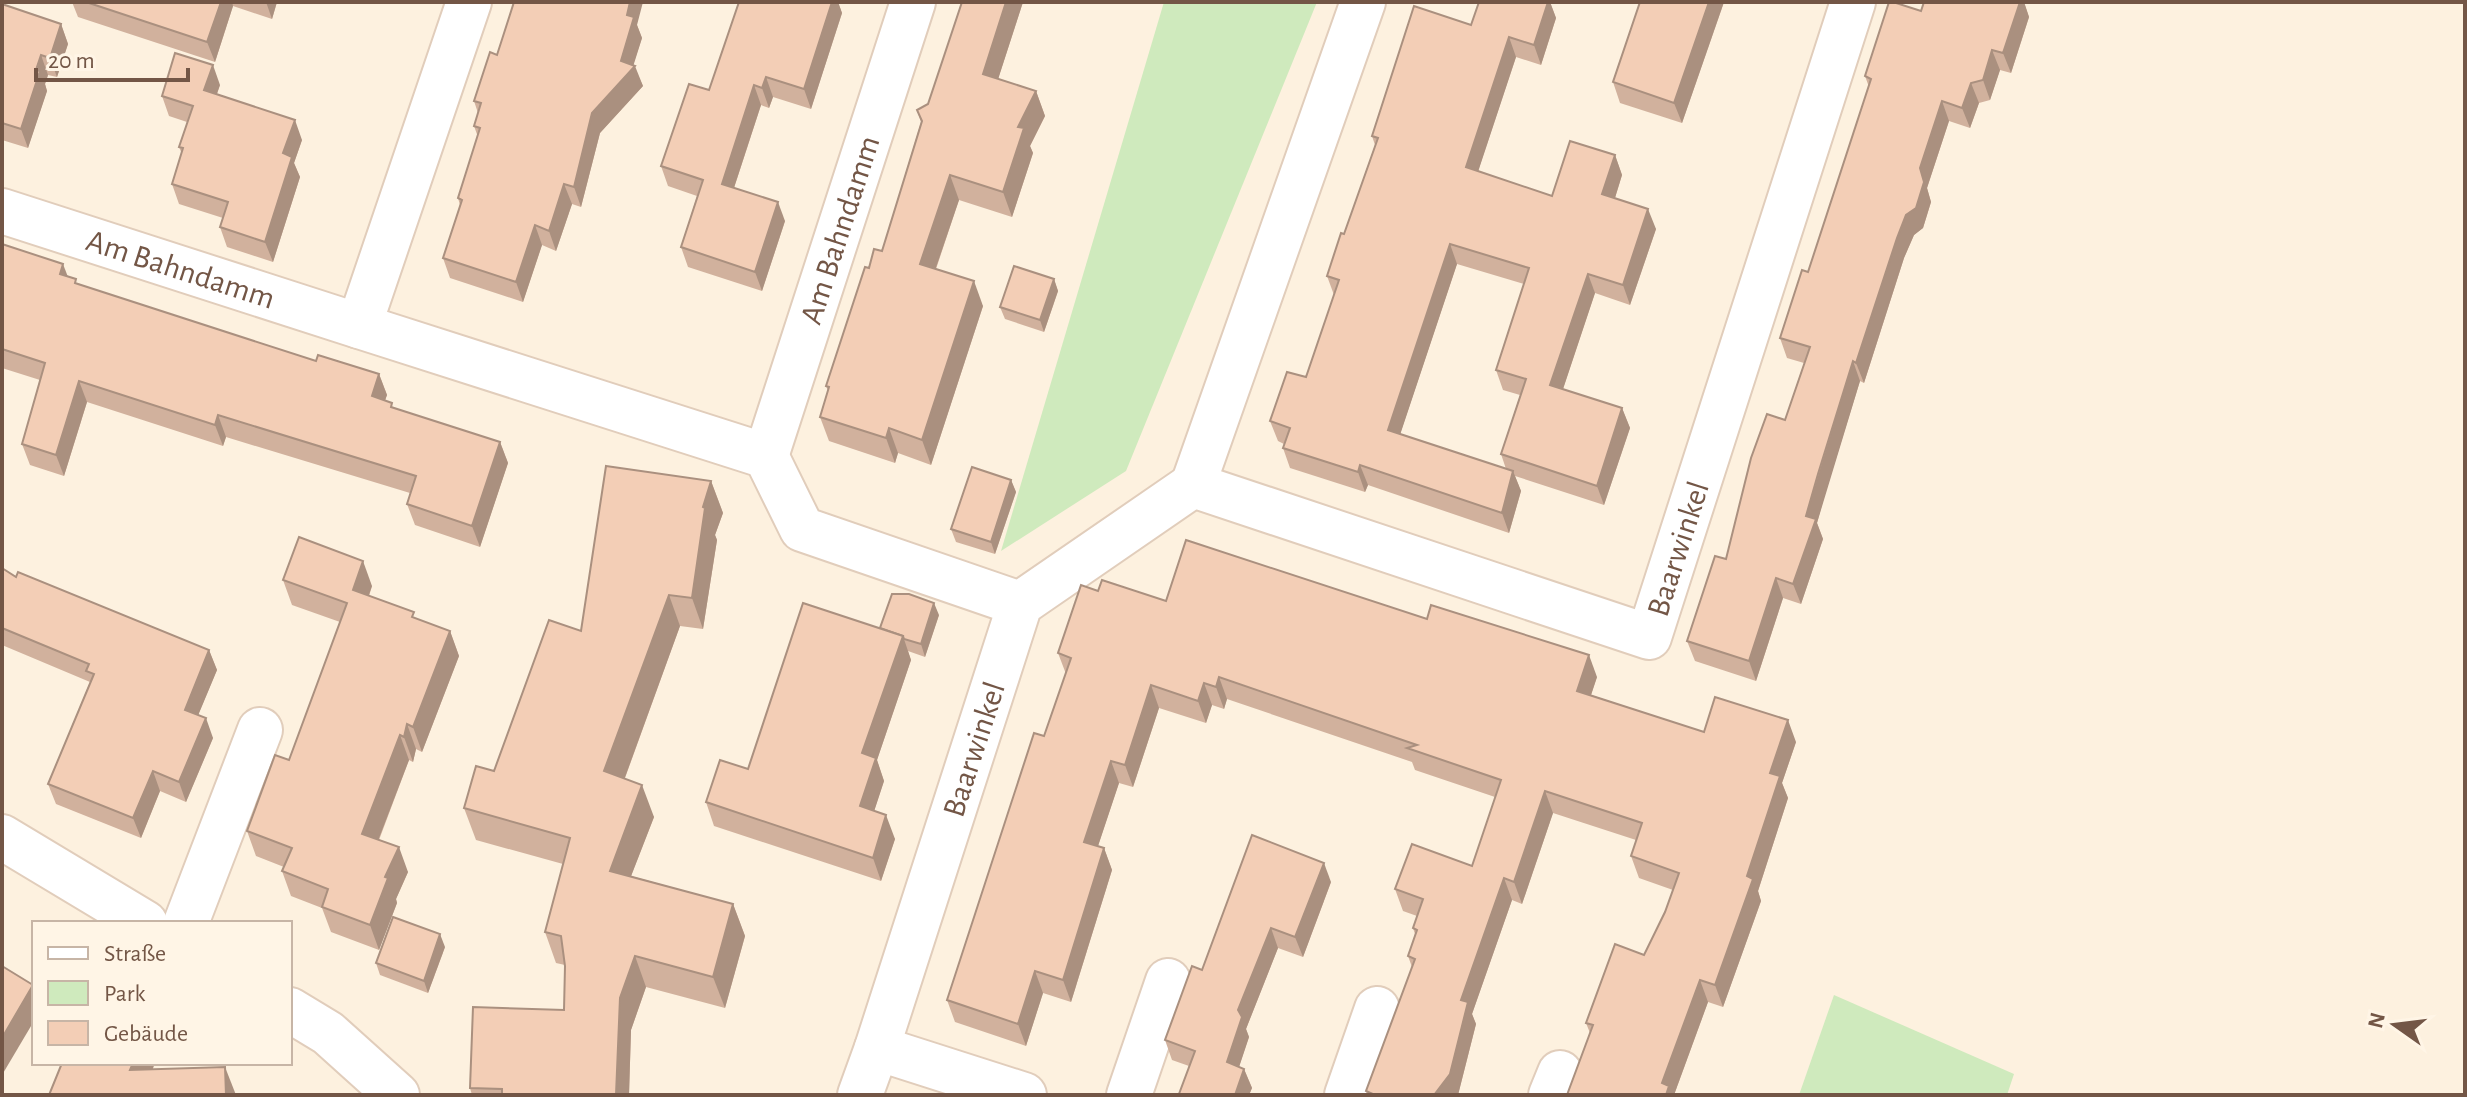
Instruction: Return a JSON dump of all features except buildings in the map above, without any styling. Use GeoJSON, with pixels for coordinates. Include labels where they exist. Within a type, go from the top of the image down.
{"type":"FeatureCollection","features":[{"type":"Feature","properties":{"kind":"street"},"geometry":{"type":"LineString","coordinates":[[359,326],[469,2]]}},
{"type":"Feature","properties":{"kind":"street","name":"Am Bahndamm"},"geometry":{"type":"LineString","coordinates":[[2,211],[766,456],[913,2]]}},
{"type":"Feature","properties":{"kind":"street"},"geometry":{"type":"LineString","coordinates":[[766,456],[802,529],[1020,604],[1193,485],[1363,2]]}},
{"type":"Feature","properties":{"kind":"street","name":"Baarwinkel"},"geometry":{"type":"LineString","coordinates":[[1193,485],[1649,637],[1853,2]]}},
{"type":"Feature","properties":{"kind":"street","name":"Baarwinkel"},"geometry":{"type":"LineString","coordinates":[[860,1095],[1020,604]]}},
{"type":"Feature","properties":{"kind":"street"},"geometry":{"type":"LineString","coordinates":[[187,921],[260,730]]}},
{"type":"Feature","properties":{"kind":"street"},"geometry":{"type":"LineString","coordinates":[[2,837],[142,921]]}},
{"type":"Feature","properties":{"kind":"street"},"geometry":{"type":"LineString","coordinates":[[1129,1095],[1168,981]]}},
{"type":"Feature","properties":{"kind":"street"},"geometry":{"type":"LineString","coordinates":[[1347,1095],[1377,1009]]}},
{"type":"Feature","properties":{"kind":"street"},"geometry":{"type":"LineString","coordinates":[[292,1011],[328,1033],[397,1095]]}},
{"type":"Feature","properties":{"kind":"street"},"geometry":{"type":"LineString","coordinates":[[877,1048],[1024,1095]]}},
{"type":"Feature","properties":{"kind":"green space"},"geometry":{"type":"Polygon","coordinates":[[[1164,2],[1317,2],[1126,471],[1001,551],[1164,2]]]}},
{"type":"Feature","properties":{"kind":"green space"},"geometry":{"type":"Polygon","coordinates":[[[1834,995],[2014,1074],[2007,1095],[1799,1095],[1834,995]]]}}]}
